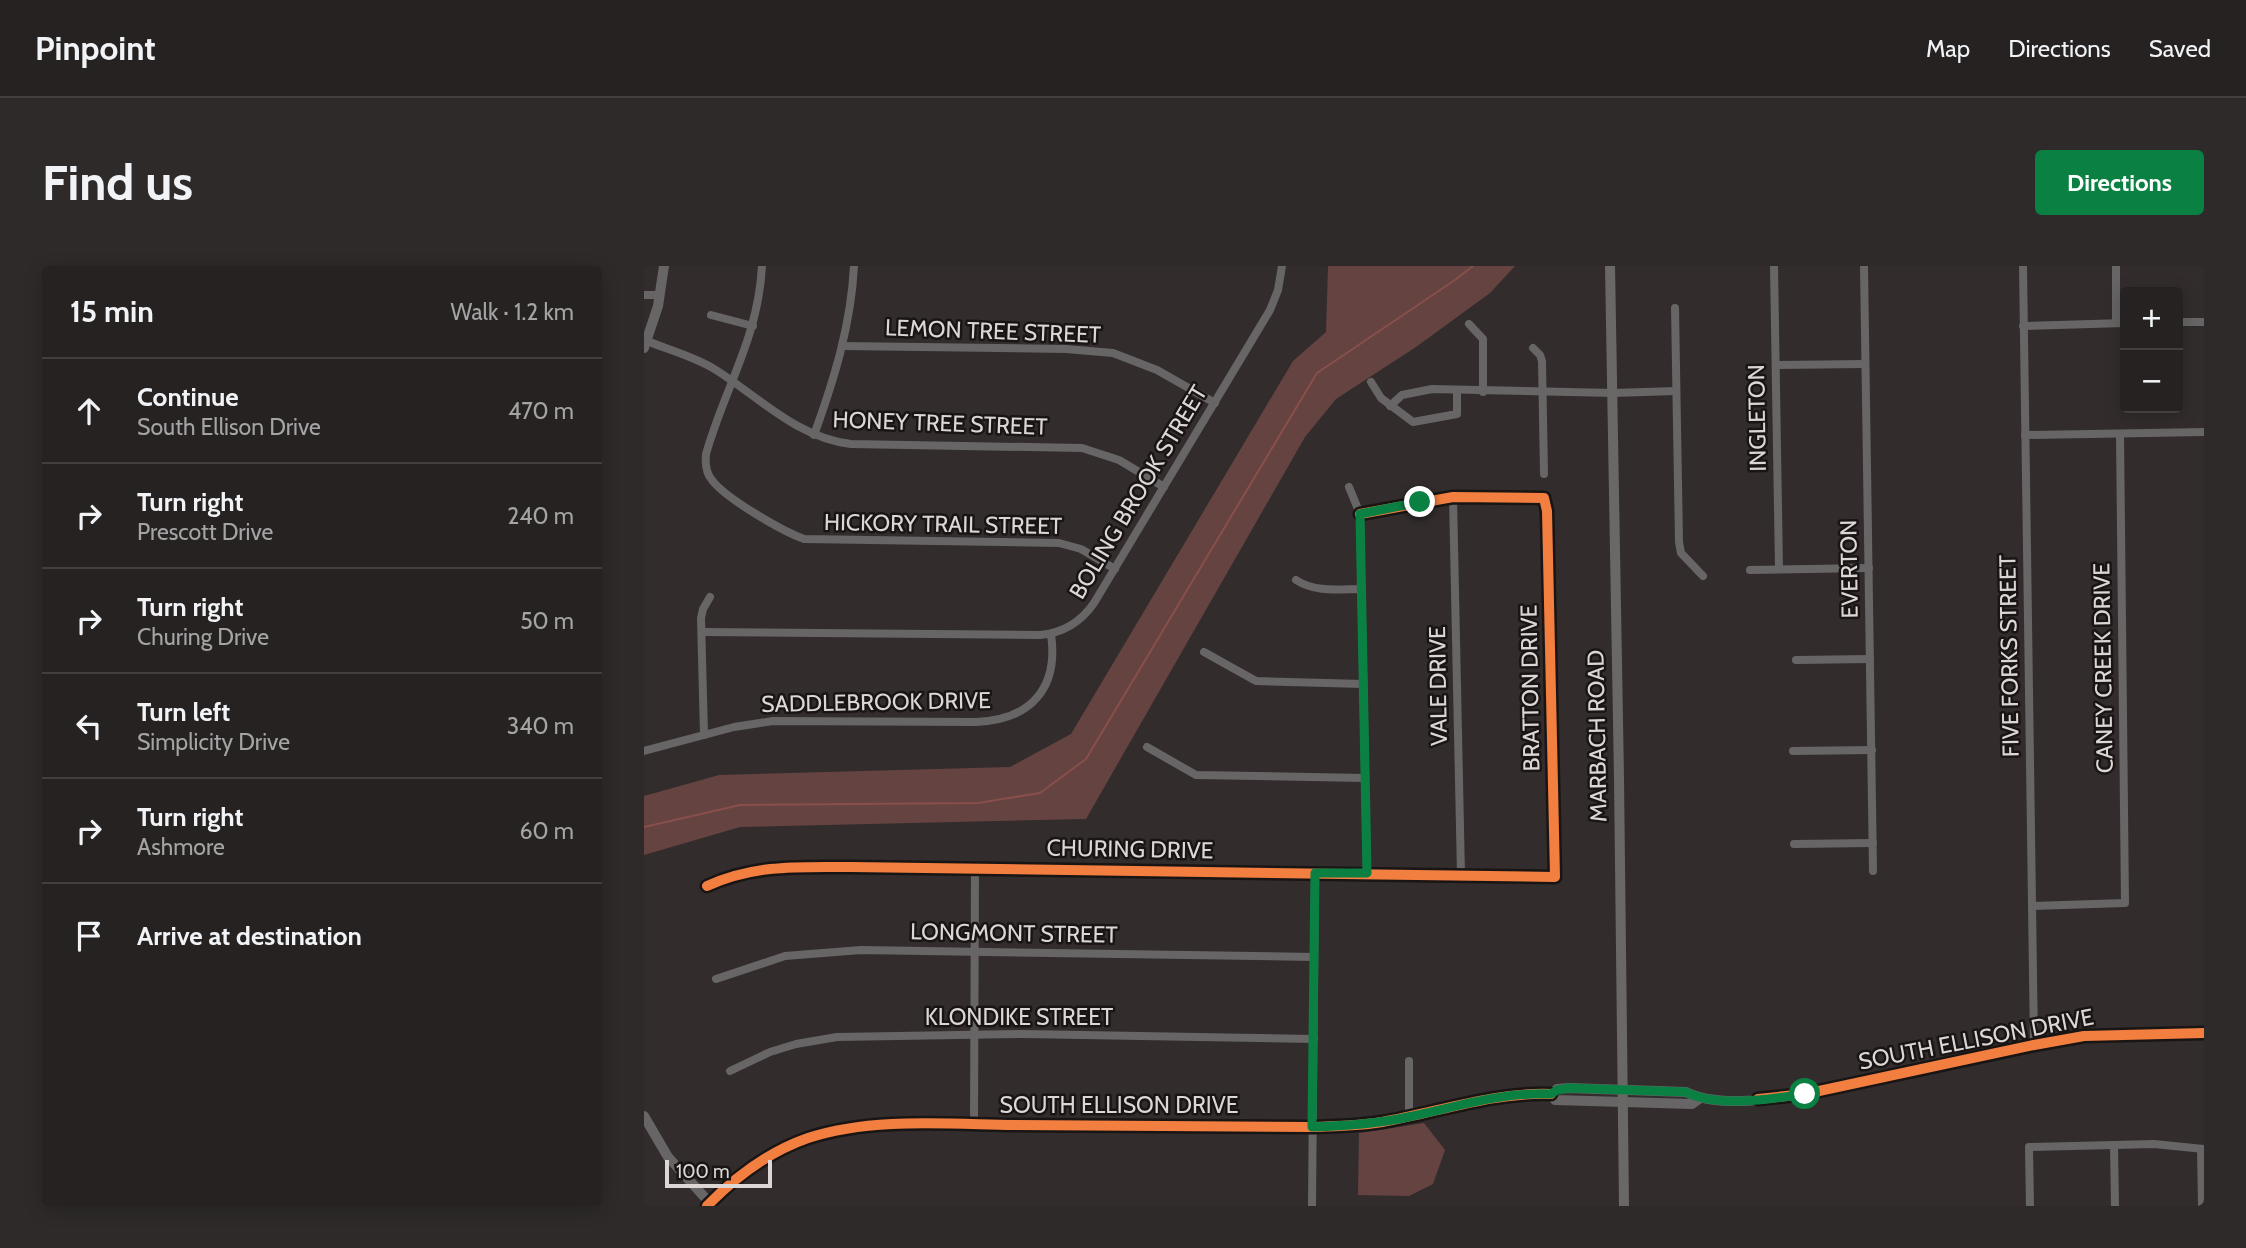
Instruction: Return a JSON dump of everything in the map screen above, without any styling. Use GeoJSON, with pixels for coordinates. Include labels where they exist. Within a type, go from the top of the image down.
{"type":"FeatureCollection","features":[{"type":"Feature","properties":{"kind":"main road","name":"MARBACH ROAD"},"geometry":{"type":"LineString","coordinates":[[1610,266],[1624,1206]]}},
{"type":"Feature","properties":{"kind":"street"},"geometry":{"type":"LineString","coordinates":[[645,345],[660,295],[664,266]]}},
{"type":"Feature","properties":{"kind":"street","name":"HICKORY TRAIL STREET"},"geometry":{"type":"LineString","coordinates":[[762,266],[753,326],[706,454],[708,473],[720,488],[778,527],[804,539],[1066,544],[1081,549],[1115,569]]}},
{"type":"Feature","properties":{"kind":"street"},"geometry":{"type":"LineString","coordinates":[[814,435],[842,346],[852,299],[854,266]]}},
{"type":"Feature","properties":{"kind":"street","name":"BOLING BROOK STREET"},"geometry":{"type":"LineString","coordinates":[[702,632],[1040,635],[1051,634],[1073,625],[1087,613],[1115,569],[1273,304],[1282,266]]}},
{"type":"Feature","properties":{"kind":"street","name":"INGLETON"},"geometry":{"type":"LineString","coordinates":[[1774,266],[1779,569]]}},
{"type":"Feature","properties":{"kind":"street","name":"EVERTON"},"geometry":{"type":"LineString","coordinates":[[1864,266],[1873,871]]}},
{"type":"Feature","properties":{"kind":"street","name":"FIVE FORKS STREET"},"geometry":{"type":"LineString","coordinates":[[2022,266],[2034,1045]]}},
{"type":"Feature","properties":{"kind":"street"},"geometry":{"type":"LineString","coordinates":[[2116,266],[2120,312]]}},
{"type":"Feature","properties":{"kind":"street"},"geometry":{"type":"LineString","coordinates":[[644,295],[660,295]]}},
{"type":"Feature","properties":{"kind":"street"},"geometry":{"type":"LineString","coordinates":[[1675,308],[1679,542],[1681,553],[1703,576]]}},
{"type":"Feature","properties":{"kind":"street"},"geometry":{"type":"LineString","coordinates":[[711,315],[753,326]]}},
{"type":"Feature","properties":{"kind":"street"},"geometry":{"type":"LineString","coordinates":[[2183,322],[2204,322]]}},
{"type":"Feature","properties":{"kind":"street"},"geometry":{"type":"LineString","coordinates":[[2023,326],[2120,323]]}},
{"type":"Feature","properties":{"kind":"street"},"geometry":{"type":"LineString","coordinates":[[1469,324],[1483,339],[1483,392]]}},
{"type":"Feature","properties":{"kind":"street","name":"HONEY TREE STREET"},"geometry":{"type":"LineString","coordinates":[[645,345],[715,369],[814,435],[834,442],[1082,448],[1119,460],[1164,486]]}},
{"type":"Feature","properties":{"kind":"street","name":"LEMON TREE STREET"},"geometry":{"type":"LineString","coordinates":[[842,346],[1066,349],[1113,353],[1157,370],[1214,403]]}},
{"type":"Feature","properties":{"kind":"street"},"geometry":{"type":"LineString","coordinates":[[1533,348],[1542,361],[1544,474]]}},
{"type":"Feature","properties":{"kind":"street"},"geometry":{"type":"LineString","coordinates":[[1776,365],[1866,364]]}},
{"type":"Feature","properties":{"kind":"street"},"geometry":{"type":"LineString","coordinates":[[1371,382],[1381,398],[1413,422],[1457,414],[1457,391]]}},
{"type":"Feature","properties":{"kind":"street"},"geometry":{"type":"LineString","coordinates":[[1390,406],[1396,398],[1411,392],[1432,389],[1483,392],[1676,391]]}},
{"type":"Feature","properties":{"kind":"street"},"geometry":{"type":"LineString","coordinates":[[2025,435],[2204,432]]}},
{"type":"Feature","properties":{"kind":"street","name":"CANEY CREEK DRIVE"},"geometry":{"type":"LineString","coordinates":[[2032,906],[2125,903],[2120,434]]}},
{"type":"Feature","properties":{"kind":"street"},"geometry":{"type":"LineString","coordinates":[[1349,487],[1360,514],[1367,873]]}},
{"type":"Feature","properties":{"kind":"street"},"geometry":{"type":"LineString","coordinates":[[1360,514],[1453,497]]}},
{"type":"Feature","properties":{"kind":"street","name":"BRATTON DRIVE"},"geometry":{"type":"LineString","coordinates":[[1453,497],[1544,498],[1547,511],[1555,877]]}},
{"type":"Feature","properties":{"kind":"street","name":"VALE DRIVE"},"geometry":{"type":"LineString","coordinates":[[1453,497],[1461,875]]}},
{"type":"Feature","properties":{"kind":"street"},"geometry":{"type":"LineString","coordinates":[[1750,570],[1869,568]]}},
{"type":"Feature","properties":{"kind":"street"},"geometry":{"type":"LineString","coordinates":[[1296,580],[1317,589],[1362,589]]}},
{"type":"Feature","properties":{"kind":"street"},"geometry":{"type":"LineString","coordinates":[[704,735],[703,608],[710,597]]}},
{"type":"Feature","properties":{"kind":"street","name":"SADDLEBROOK DRIVE"},"geometry":{"type":"LineString","coordinates":[[644,751],[745,724],[782,720],[975,722],[1003,719],[1025,709],[1044,689],[1053,662],[1051,634]]}},
{"type":"Feature","properties":{"kind":"street"},"geometry":{"type":"LineString","coordinates":[[1204,652],[1256,681],[1363,684]]}},
{"type":"Feature","properties":{"kind":"street"},"geometry":{"type":"LineString","coordinates":[[1796,660],[1870,659]]}},
{"type":"Feature","properties":{"kind":"street"},"geometry":{"type":"LineString","coordinates":[[1147,747],[1196,775],[1365,778]]}},
{"type":"Feature","properties":{"kind":"street"},"geometry":{"type":"LineString","coordinates":[[1793,751],[1871,750]]}},
{"type":"Feature","properties":{"kind":"street"},"geometry":{"type":"LineString","coordinates":[[1794,844],[1873,843]]}},
{"type":"Feature","properties":{"kind":"street","name":"CHURING DRIVE"},"geometry":{"type":"LineString","coordinates":[[707,886],[735,874],[780,867],[1555,877]]}},
{"type":"Feature","properties":{"kind":"street"},"geometry":{"type":"LineString","coordinates":[[974,1124],[975,868]]}},
{"type":"Feature","properties":{"kind":"street"},"geometry":{"type":"LineString","coordinates":[[1312,1206],[1315,873]]}},
{"type":"Feature","properties":{"kind":"street","name":"LONGMONT STREET"},"geometry":{"type":"LineString","coordinates":[[716,979],[785,956],[861,950],[1314,957]]}},
{"type":"Feature","properties":{"kind":"street","name":"SOUTH ELLISON DRIVE"},"geometry":{"type":"LineString","coordinates":[[709,1204],[746,1170],[778,1150],[809,1138],[853,1128],[974,1124],[1312,1127],[1364,1125],[1500,1096],[1551,1094],[1557,1090],[1580,1088],[1686,1092],[1699,1099],[1772,1099],[2084,1036],[2204,1033]]}},
{"type":"Feature","properties":{"kind":"street","name":"KLONDIKE STREET"},"geometry":{"type":"LineString","coordinates":[[730,1070],[770,1052],[837,1037],[1023,1034],[1314,1038]]}},
{"type":"Feature","properties":{"kind":"street"},"geometry":{"type":"LineString","coordinates":[[1409,1061],[1409,1117]]}},
{"type":"Feature","properties":{"kind":"street"},"geometry":{"type":"LineString","coordinates":[[1580,1088],[1581,1102]]}},
{"type":"Feature","properties":{"kind":"street","name":"SOUTH ELLISON DRIVE"},"geometry":{"type":"LineString","coordinates":[[1551,1094],[1555,1100],[1581,1102],[1692,1104],[1699,1099]]}},
{"type":"Feature","properties":{"kind":"street"},"geometry":{"type":"LineString","coordinates":[[644,1116],[668,1157],[709,1204]]}},
{"type":"Feature","properties":{"kind":"street"},"geometry":{"type":"LineString","coordinates":[[2030,1206],[2029,1147],[2154,1144],[2202,1149],[2202,1206]]}},
{"type":"Feature","properties":{"kind":"street"},"geometry":{"type":"LineString","coordinates":[[2114,1145],[2115,1206]]}},
{"type":"Feature","properties":{"kind":"shaded area"},"geometry":{"type":"Polygon","coordinates":[[[1328,266],[1515,266],[1490,293],[1416,347],[1336,399],[1305,437],[1086,819],[740,827],[644,855],[644,796],[719,775],[1010,767],[1071,734],[1293,361],[1326,332],[1328,266]]]}},
{"type":"Feature","properties":{"kind":"shaded area"},"geometry":{"type":"Polygon","coordinates":[[[1424,1123],[1445,1150],[1433,1184],[1409,1196],[1358,1195],[1359,1133],[1424,1123]]]}},
{"type":"Feature","properties":{"kind":"waterway"},"geometry":{"type":"LineString","coordinates":[[644,827],[740,805],[978,803],[1040,793],[1086,759],[1317,373],[1473,266]]}},
{"type":"Feature","properties":{"kind":"cycle path"},"geometry":{"type":"LineString","coordinates":[[707,886],[760,870],[814,867],[1555,877],[1547,511],[1544,498],[1453,497],[1360,514]]}},
{"type":"Feature","properties":{"kind":"cycle path"},"geometry":{"type":"LineString","coordinates":[[1758,1099],[1805,1094],[2084,1036],[2204,1033]]}},
{"type":"Feature","properties":{"kind":"cycle path"},"geometry":{"type":"LineString","coordinates":[[707,1206],[741,1175],[779,1150],[808,1138],[857,1127],[936,1123],[1347,1126],[1382,1122],[1487,1099],[1551,1094]]}},
{"type":"Feature","properties":{"kind":"route"},"geometry":{"type":"LineString","coordinates":[[1420,502],[1360,514],[1367,873],[1315,873],[1312,1127],[1374,1124],[1500,1096],[1551,1094],[1569,1088],[1686,1092],[1699,1099],[1729,1100],[1772,1099],[1805,1094]]}}]}
